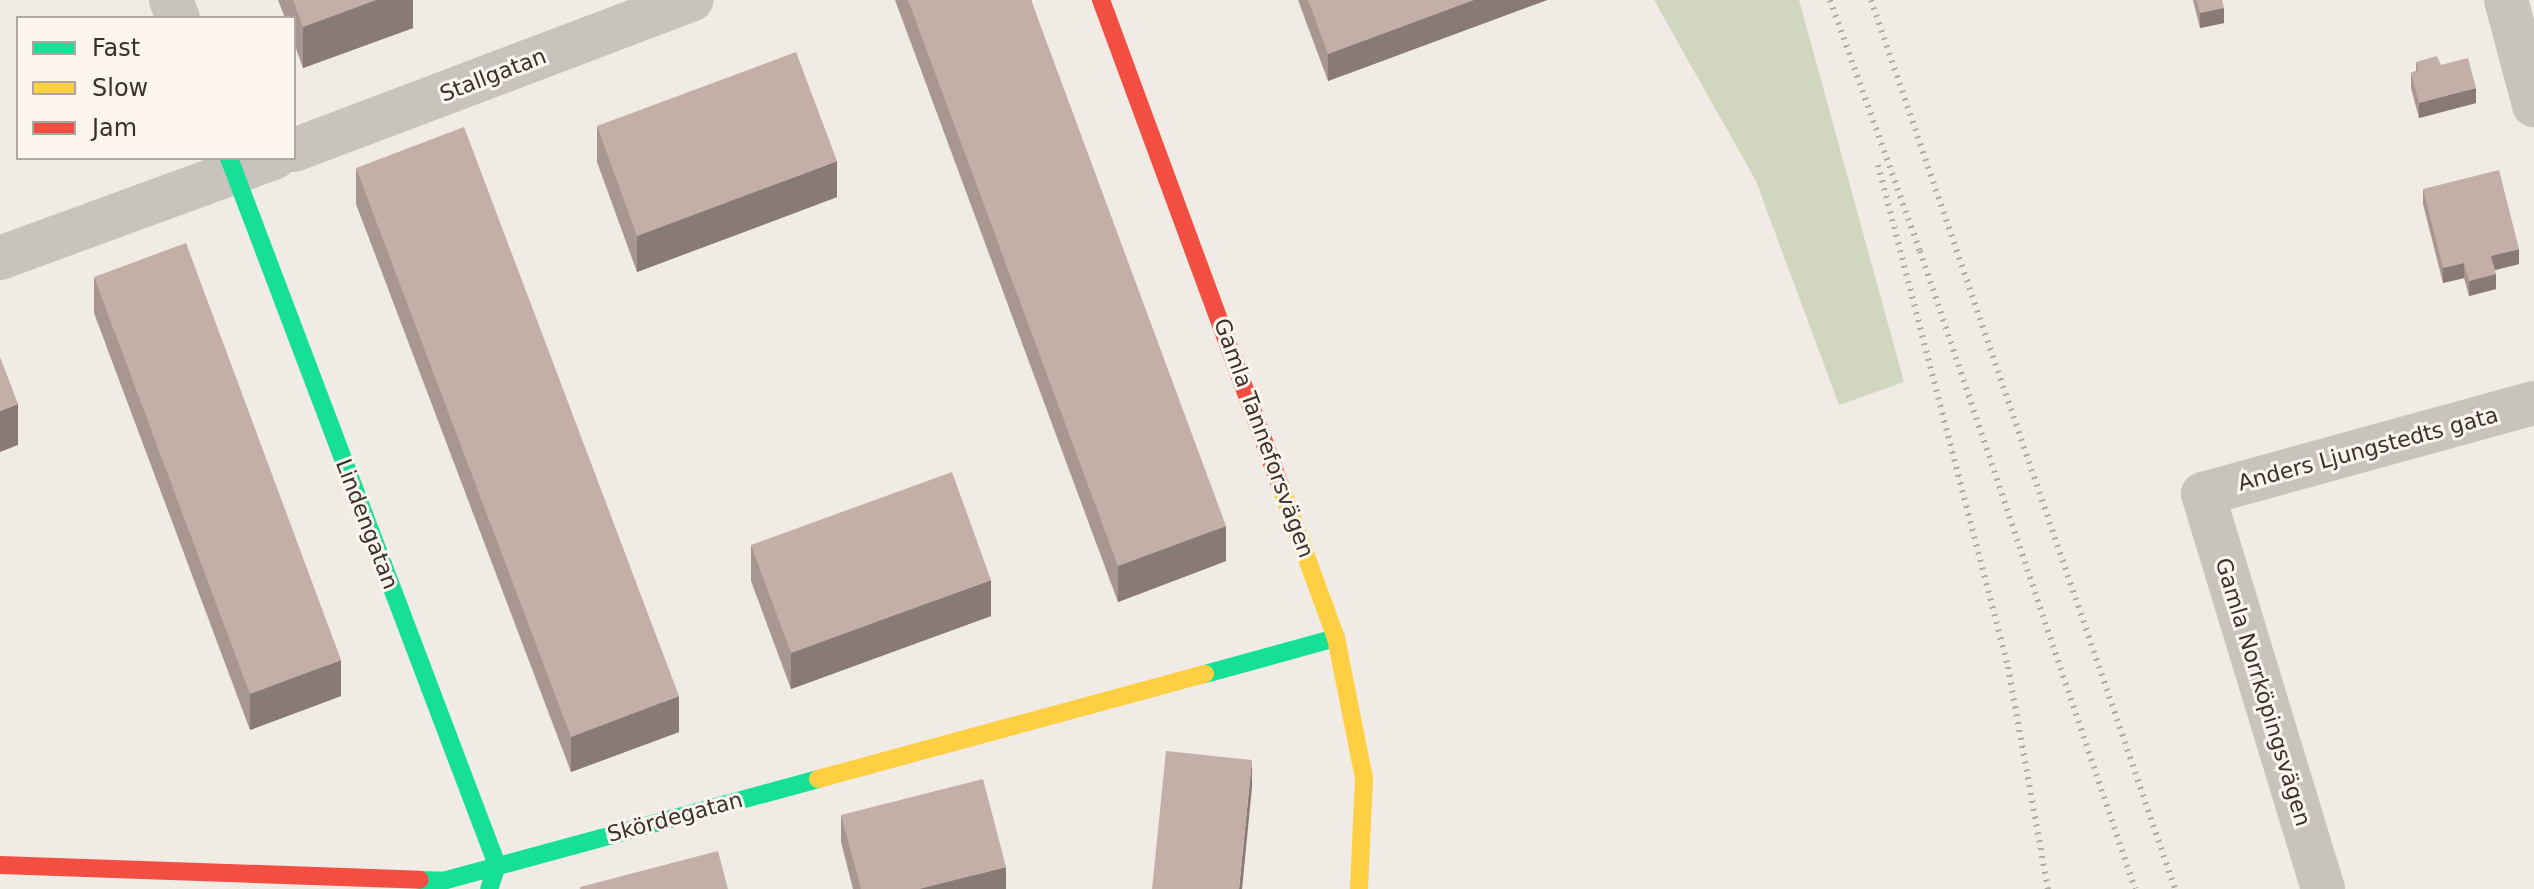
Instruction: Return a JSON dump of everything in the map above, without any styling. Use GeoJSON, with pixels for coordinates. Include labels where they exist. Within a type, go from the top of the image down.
{"type":"FeatureCollection","features":[{"type":"Feature","properties":{"kind":"street","name":"Stallgatan"},"geometry":{"type":"LineString","coordinates":[[296,149],[692,0]]}},
{"type":"Feature","properties":{"kind":"street","name":"Gamla Tanneforsvägen"},"geometry":{"type":"LineString","coordinates":[[1101,0],[1336,638],[1364,778],[1364,839],[1359,889]]}},
{"type":"Feature","properties":{"kind":"street"},"geometry":{"type":"LineString","coordinates":[[2506,0],[2534,105]]}},
{"type":"Feature","properties":{"kind":"street"},"geometry":{"type":"LineString","coordinates":[[0,258],[245,163]]}},
{"type":"Feature","properties":{"kind":"street","name":"Lindengatan"},"geometry":{"type":"LineString","coordinates":[[245,163],[497,865]]}},
{"type":"Feature","properties":{"kind":"street","name":"Anders Ljungstedts gata"},"geometry":{"type":"LineString","coordinates":[[2203,494],[2534,403]]}},
{"type":"Feature","properties":{"kind":"street","name":"Gamla Norrköpingsvägen"},"geometry":{"type":"LineString","coordinates":[[2203,494],[2323,889]]}},
{"type":"Feature","properties":{"kind":"street","name":"Skördegatan"},"geometry":{"type":"LineString","coordinates":[[0,865],[443,881],[1336,638]]}},
{"type":"Feature","properties":{"kind":"street"},"geometry":{"type":"LineString","coordinates":[[489,889],[497,865]]}},
{"type":"Feature","properties":{"kind":"green space"},"geometry":{"type":"Polygon","coordinates":[[[1654,0],[1799,0],[1904,382],[1839,405],[1756,181],[1654,0]]]}},
{"type":"Feature","properties":{"kind":"building"},"geometry":{"type":"Polygon","coordinates":[[[293,0],[376,0],[303,27],[293,0]]]}},
{"type":"Feature","properties":{"kind":"building"},"geometry":{"type":"Polygon","coordinates":[[[908,0],[1031,0],[1226,526],[1118,566],[908,0]]]}},
{"type":"Feature","properties":{"kind":"building"},"geometry":{"type":"Polygon","coordinates":[[[1308,0],[1474,0],[1328,54],[1308,0]]]}},
{"type":"Feature","properties":{"kind":"building"},"geometry":{"type":"Polygon","coordinates":[[[2196,0],[2222,0],[2224,8],[2200,13],[2196,0]]]}},
{"type":"Feature","properties":{"kind":"building"},"geometry":{"type":"Polygon","coordinates":[[[796,52],[837,161],[637,236],[597,126],[796,52]]]}},
{"type":"Feature","properties":{"kind":"building"},"geometry":{"type":"Polygon","coordinates":[[[2437,56],[2441,65],[2468,58],[2476,88],[2419,103],[2411,73],[2418,71],[2416,62],[2437,56]]]}},
{"type":"Feature","properties":{"kind":"building"},"geometry":{"type":"Polygon","coordinates":[[[464,127],[679,696],[571,737],[356,168],[464,127]]]}},
{"type":"Feature","properties":{"kind":"building"},"geometry":{"type":"Polygon","coordinates":[[[2499,170],[2519,249],[2491,256],[2496,274],[2469,281],[2464,263],[2443,268],[2423,189],[2499,170]]]}},
{"type":"Feature","properties":{"kind":"building"},"geometry":{"type":"Polygon","coordinates":[[[186,243],[341,660],[250,694],[94,277],[186,243]]]}},
{"type":"Feature","properties":{"kind":"building"},"geometry":{"type":"Polygon","coordinates":[[[0,357],[18,404],[0,411],[0,357]]]}},
{"type":"Feature","properties":{"kind":"building"},"geometry":{"type":"Polygon","coordinates":[[[952,472],[991,580],[791,653],[751,545],[952,472]]]}},
{"type":"Feature","properties":{"kind":"building"},"geometry":{"type":"Polygon","coordinates":[[[1166,751],[1252,760],[1239,889],[1152,889],[1166,751]]]}},
{"type":"Feature","properties":{"kind":"building"},"geometry":{"type":"Polygon","coordinates":[[[983,779],[1006,867],[919,889],[861,889],[841,815],[983,779]]]}},
{"type":"Feature","properties":{"kind":"building"},"geometry":{"type":"Polygon","coordinates":[[[718,851],[728,889],[580,889],[580,887],[718,851]]]}},
{"type":"Feature","properties":{"kind":"railway"},"geometry":{"type":"LineString","coordinates":[[1830,0],[1920,251],[2135,889]]}},
{"type":"Feature","properties":{"kind":"railway"},"geometry":{"type":"LineString","coordinates":[[1871,0],[2175,889]]}},
{"type":"Feature","properties":{"kind":"railway"},"geometry":{"type":"LineString","coordinates":[[1878,165],[2008,667],[2048,889]]}},
{"type":"Feature","properties":{"kind":"traffic: fast"},"geometry":{"type":"LineString","coordinates":[[230,160],[497,865],[489,889]]}},
{"type":"Feature","properties":{"kind":"traffic: fast"},"geometry":{"type":"LineString","coordinates":[[1205,674],[1336,638]]}},
{"type":"Feature","properties":{"kind":"traffic: fast"},"geometry":{"type":"LineString","coordinates":[[420,880],[443,881],[818,779]]}},
{"type":"Feature","properties":{"kind":"traffic: slow"},"geometry":{"type":"LineString","coordinates":[[1280,485],[1336,638],[1364,778],[1359,889]]}},
{"type":"Feature","properties":{"kind":"traffic: slow"},"geometry":{"type":"LineString","coordinates":[[818,779],[1205,674]]}},
{"type":"Feature","properties":{"kind":"traffic: jam"},"geometry":{"type":"LineString","coordinates":[[1101,0],[1280,485]]}},
{"type":"Feature","properties":{"kind":"traffic: jam"},"geometry":{"type":"LineString","coordinates":[[0,865],[420,880]]}}]}
